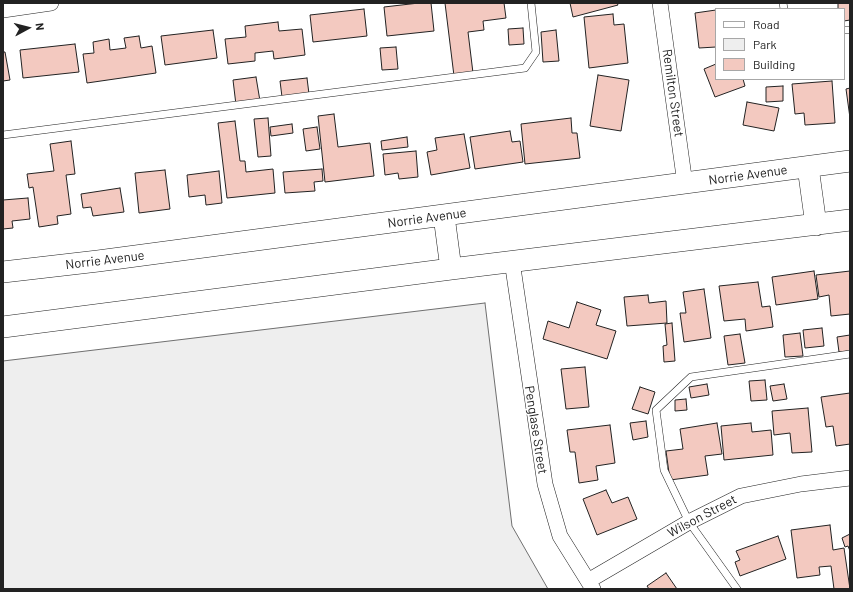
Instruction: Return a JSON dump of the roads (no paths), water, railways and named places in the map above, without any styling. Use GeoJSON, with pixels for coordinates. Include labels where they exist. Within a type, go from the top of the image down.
{"type":"FeatureCollection","features":[{"type":"Feature","properties":{"kind":"main road","name":"Norrie Avenue"},"geometry":{"type":"LineString","coordinates":[[3,272],[444,216],[850,161]]}},
{"type":"Feature","properties":{"kind":"main road"},"geometry":{"type":"LineString","coordinates":[[808,167],[816,225]]}},
{"type":"Feature","properties":{"kind":"main road"},"geometry":{"type":"LineString","coordinates":[[444,216],[451,269]]}},
{"type":"Feature","properties":{"kind":"main road"},"geometry":{"type":"LineString","coordinates":[[3,327],[512,261],[850,220]]}},
{"type":"Feature","properties":{"kind":"street"},"geometry":{"type":"LineString","coordinates":[[3,10],[51,3]]}},
{"type":"Feature","properties":{"kind":"street","name":"Remilton Street"},"geometry":{"type":"LineString","coordinates":[[660,3],[685,184]]}},
{"type":"Feature","properties":{"kind":"street","name":"Penglase Street"},"geometry":{"type":"LineString","coordinates":[[512,261],[545,484],[560,536],[591,585]]}},
{"type":"Feature","properties":{"kind":"street","name":"Wilson Street"},"geometry":{"type":"LineString","coordinates":[[591,585],[689,522],[740,496],[801,484],[850,478]]}},
{"type":"Feature","properties":{"kind":"lane"},"geometry":{"type":"LineString","coordinates":[[3,135],[525,68],[536,52],[531,3]]}},
{"type":"Feature","properties":{"kind":"lane"},"geometry":{"type":"LineString","coordinates":[[737,589],[689,522],[664,470],[656,410],[691,377],[850,354]]}}]}
